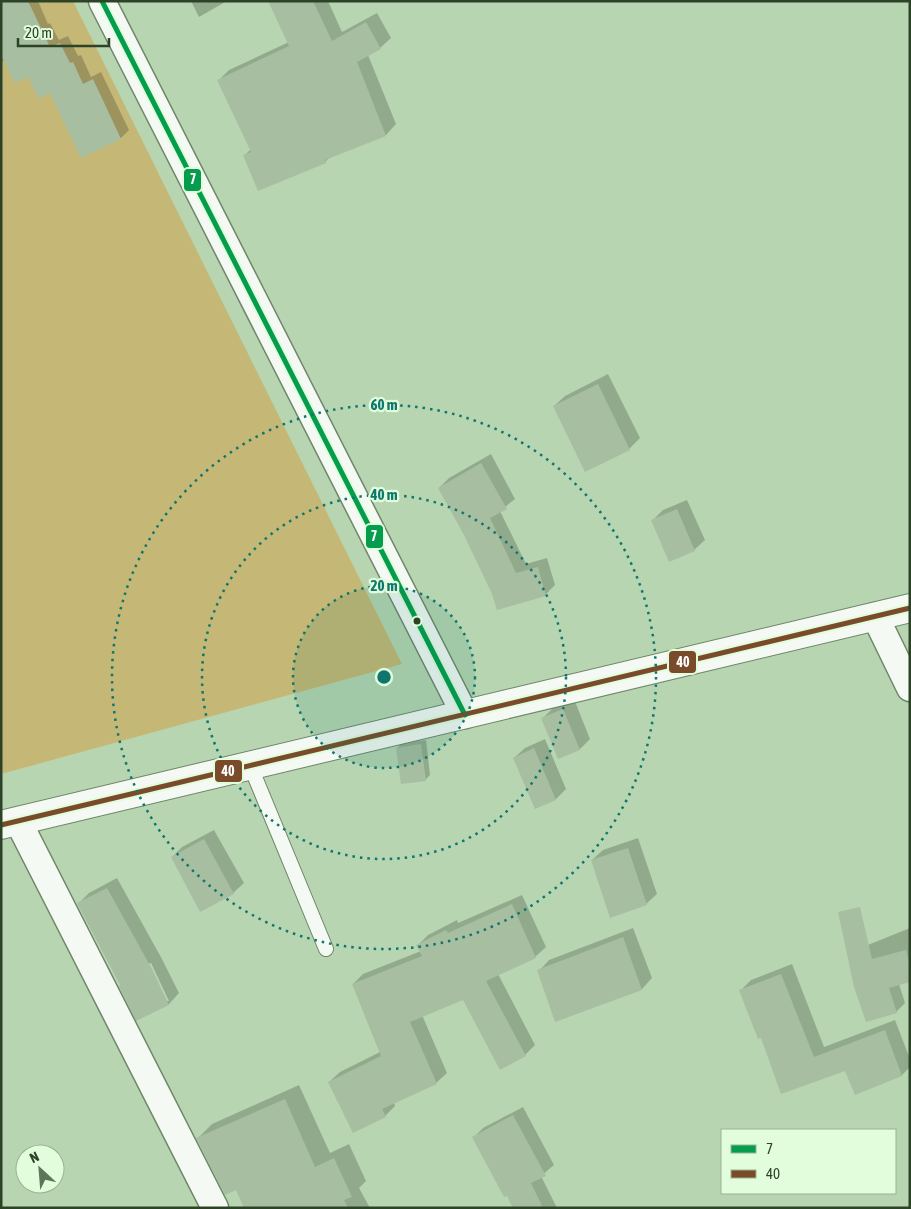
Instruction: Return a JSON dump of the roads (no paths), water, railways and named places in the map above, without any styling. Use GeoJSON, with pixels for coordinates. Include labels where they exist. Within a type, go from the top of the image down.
{"type":"FeatureCollection","features":[{"type":"Feature","properties":{"kind":"main road"},"geometry":{"type":"LineString","coordinates":[[10,823],[910,608]]}},
{"type":"Feature","properties":{"kind":"street"},"geometry":{"type":"LineString","coordinates":[[102,1],[465,715]]}},
{"type":"Feature","properties":{"kind":"street"},"geometry":{"type":"LineString","coordinates":[[875,616],[910,688]]}},
{"type":"Feature","properties":{"kind":"street"},"geometry":{"type":"LineString","coordinates":[[10,823],[215,1208]]}},
{"type":"Feature","properties":{"kind":"lane"},"geometry":{"type":"LineString","coordinates":[[250,765],[326,949]]}}]}
